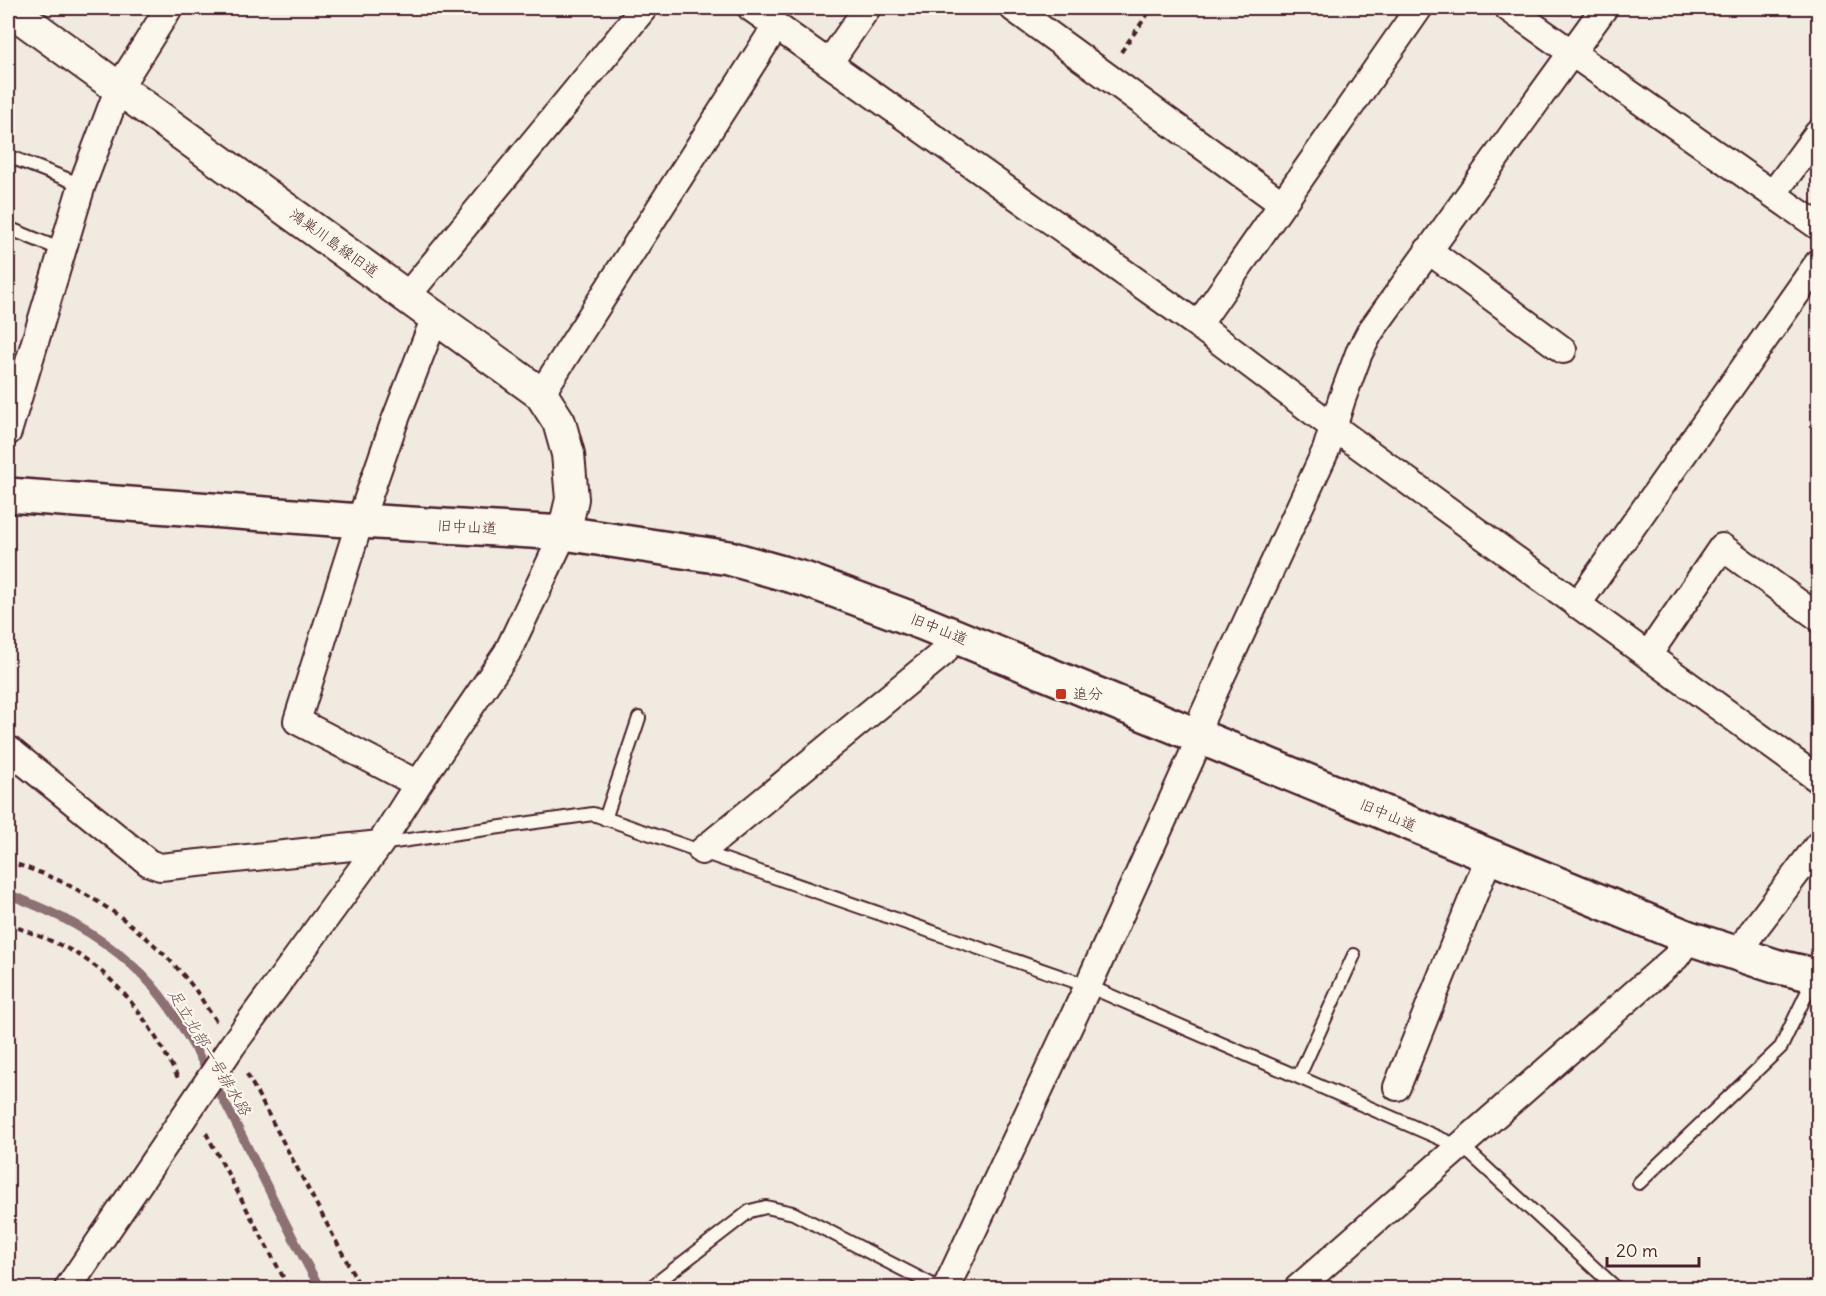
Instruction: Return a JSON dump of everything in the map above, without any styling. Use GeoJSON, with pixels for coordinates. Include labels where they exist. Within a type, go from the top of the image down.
{"type":"FeatureCollection","features":[{"type":"Feature","properties":{"kind":"main road","name":"旧中山道"},"geometry":{"type":"LineString","coordinates":[[8,495],[360,521],[564,532],[729,558],[807,580],[955,636],[1689,938],[1775,966],[1817,975]]}},
{"type":"Feature","properties":{"kind":"street","name":"鴻巣川島線旧道"},"geometry":{"type":"LineString","coordinates":[[8,8],[542,394],[559,422],[568,454],[572,499],[564,532]]}},
{"type":"Feature","properties":{"kind":"street"},"geometry":{"type":"LineString","coordinates":[[8,432],[82,185],[119,87],[169,8]]}},
{"type":"Feature","properties":{"kind":"street"},"geometry":{"type":"LineString","coordinates":[[407,296],[644,8]]}},
{"type":"Feature","properties":{"kind":"street"},"geometry":{"type":"LineString","coordinates":[[751,8],[1198,325],[1332,426],[1818,779]]}},
{"type":"Feature","properties":{"kind":"street"},"geometry":{"type":"LineString","coordinates":[[830,63],[867,8]]}},
{"type":"Feature","properties":{"kind":"street"},"geometry":{"type":"LineString","coordinates":[[1012,8],[1281,203]]}},
{"type":"Feature","properties":{"kind":"street"},"geometry":{"type":"LineString","coordinates":[[1198,325],[1419,8]]}},
{"type":"Feature","properties":{"kind":"street"},"geometry":{"type":"LineString","coordinates":[[1508,8],[1818,226]]}},
{"type":"Feature","properties":{"kind":"street"},"geometry":{"type":"LineString","coordinates":[[946,1288],[1088,986],[1199,736],[1203,716],[1322,460],[1359,353],[1370,332],[1428,250],[1604,8]]}},
{"type":"Feature","properties":{"kind":"street"},"geometry":{"type":"LineString","coordinates":[[542,394],[776,26]]}},
{"type":"Feature","properties":{"kind":"street"},"geometry":{"type":"LineString","coordinates":[[1773,194],[1818,133]]}},
{"type":"Feature","properties":{"kind":"street"},"geometry":{"type":"LineString","coordinates":[[1428,250],[1563,350]]}},
{"type":"Feature","properties":{"kind":"street"},"geometry":{"type":"LineString","coordinates":[[1577,604],[1818,262]]}},
{"type":"Feature","properties":{"kind":"street"},"geometry":{"type":"LineString","coordinates":[[418,784],[297,721],[360,521],[394,423],[435,317]]}},
{"type":"Feature","properties":{"kind":"street"},"geometry":{"type":"LineString","coordinates":[[68,1288],[232,1046],[380,844],[507,653],[564,532]]}},
{"type":"Feature","properties":{"kind":"street"},"geometry":{"type":"LineString","coordinates":[[1648,655],[1722,547],[1818,617]]}},
{"type":"Feature","properties":{"kind":"street"},"geometry":{"type":"LineString","coordinates":[[702,851],[943,653],[955,636]]}},
{"type":"Feature","properties":{"kind":"street"},"geometry":{"type":"LineString","coordinates":[[8,749],[150,863],[160,867],[380,844]]}},
{"type":"Feature","properties":{"kind":"street"},"geometry":{"type":"LineString","coordinates":[[1739,954],[1749,936],[1818,845]]}},
{"type":"Feature","properties":{"kind":"street"},"geometry":{"type":"LineString","coordinates":[[1397,1087],[1489,857]]}},
{"type":"Feature","properties":{"kind":"street"},"geometry":{"type":"LineString","coordinates":[[1298,1288],[1318,1279],[1460,1147],[1677,957],[1689,938]]}},
{"type":"Feature","properties":{"kind":"lane"},"geometry":{"type":"LineString","coordinates":[[8,156],[82,185]]}},
{"type":"Feature","properties":{"kind":"lane"},"geometry":{"type":"LineString","coordinates":[[8,228],[62,250]]}},
{"type":"Feature","properties":{"kind":"lane"},"geometry":{"type":"LineString","coordinates":[[605,819],[639,718]]}},
{"type":"Feature","properties":{"kind":"lane"},"geometry":{"type":"LineString","coordinates":[[380,844],[593,814],[1088,986],[1460,1147],[1472,1155],[1616,1288]]}},
{"type":"Feature","properties":{"kind":"lane"},"geometry":{"type":"LineString","coordinates":[[1299,1076],[1353,955]]}},
{"type":"Feature","properties":{"kind":"lane"},"geometry":{"type":"LineString","coordinates":[[1639,1183],[1781,1047],[1817,975]]}},
{"type":"Feature","properties":{"kind":"lane"},"geometry":{"type":"LineString","coordinates":[[650,1288],[750,1211],[766,1207],[793,1213],[936,1288]]}},
{"type":"Feature","properties":{"kind":"path"},"geometry":{"type":"LineString","coordinates":[[1115,60],[1152,8]]}},
{"type":"Feature","properties":{"kind":"waterway","name":"足立北部一号排水路"},"geometry":{"type":"LineString","coordinates":[[8,894],[42,908],[89,933],[119,954],[154,988],[173,1013],[205,1066],[320,1288]]}},
{"type":"Feature","properties":{"kind":"place","name":"追分"},"geometry":{"type":"Point","coordinates":[1061,694]}}]}
